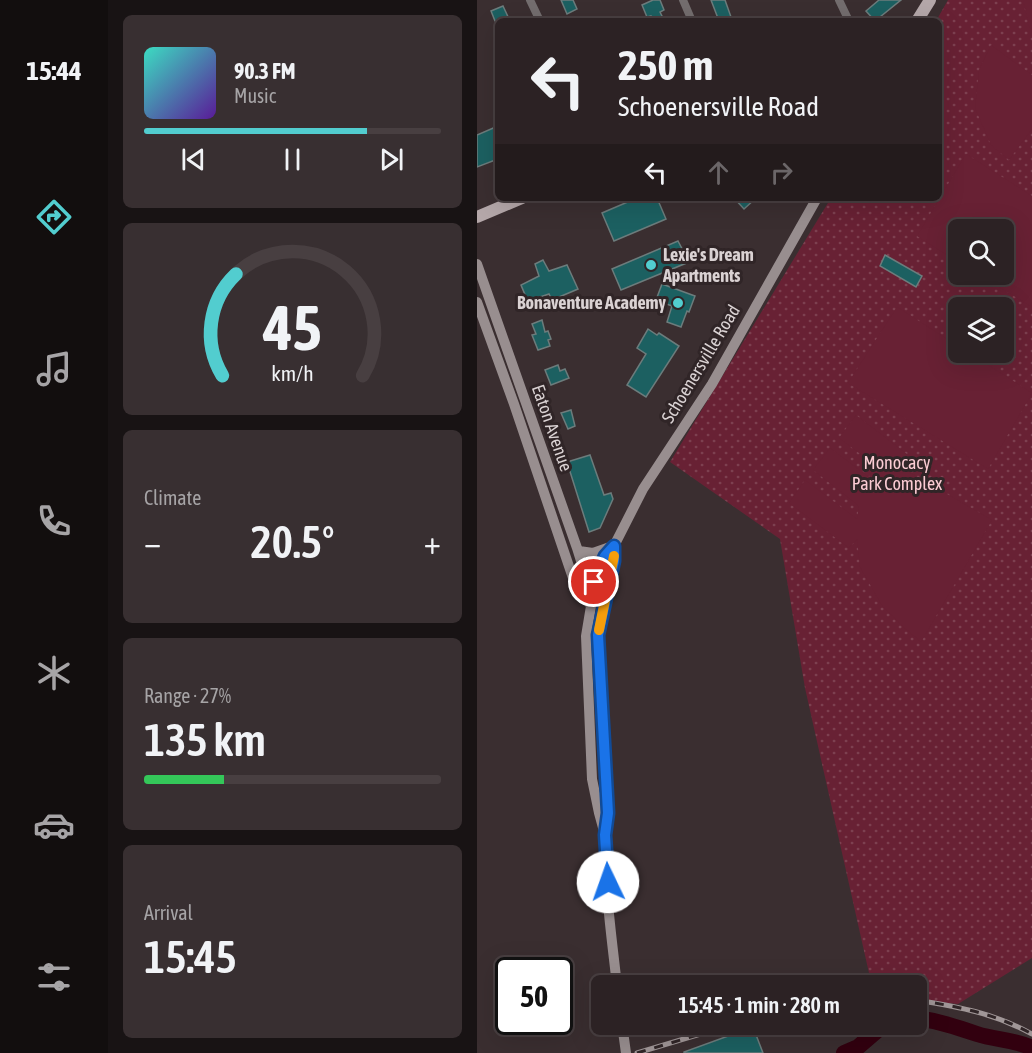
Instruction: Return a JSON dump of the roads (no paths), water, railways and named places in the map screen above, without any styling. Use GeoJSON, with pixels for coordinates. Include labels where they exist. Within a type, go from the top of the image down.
{"type":"FeatureCollection","features":[{"type":"Feature","properties":{"kind":"main road"},"geometry":{"type":"LineString","coordinates":[[919,18],[930,0]]}},
{"type":"Feature","properties":{"kind":"main road"},"geometry":{"type":"LineString","coordinates":[[477,217],[515,201]]}},
{"type":"Feature","properties":{"kind":"main road","name":"Schoenersville Road"},"geometry":{"type":"LineString","coordinates":[[616,975],[605,835],[592,779],[586,636],[594,582],[605,556],[614,546],[643,489],[713,384],[815,201]]}},
{"type":"Feature","properties":{"kind":"main road","name":"Eaton Avenue"},"geometry":{"type":"LineString","coordinates":[[477,264],[577,548],[587,580],[590,605],[598,635]]}},
{"type":"Feature","properties":{"kind":"main road","name":"Eaton Avenue"},"geometry":{"type":"LineString","coordinates":[[477,302],[576,587],[590,605]]}},
{"type":"Feature","properties":{"kind":"main road"},"geometry":{"type":"LineString","coordinates":[[577,548],[579,551],[593,553],[614,546]]}},
{"type":"Feature","properties":{"kind":"main road","name":"Schoenersville Road"},"geometry":{"type":"LineString","coordinates":[[605,835],[608,813],[598,635],[614,561],[614,546]]}},
{"type":"Feature","properties":{"kind":"main road"},"geometry":{"type":"LineString","coordinates":[[624,1035],[626,1053]]}},
{"type":"Feature","properties":{"kind":"street"},"geometry":{"type":"LineString","coordinates":[[531,0],[539,18]]}},
{"type":"Feature","properties":{"kind":"street"},"geometry":{"type":"LineString","coordinates":[[683,0],[691,18]]}},
{"type":"Feature","properties":{"kind":"street"},"geometry":{"type":"LineString","coordinates":[[839,0],[848,18]]}},
{"type":"Feature","properties":{"kind":"waterway"},"geometry":{"type":"LineString","coordinates":[[927,1020],[1032,1048]]}},
{"type":"Feature","properties":{"kind":"waterway"},"geometry":{"type":"LineString","coordinates":[[844,1053],[858,1047],[872,1035]]}},
{"type":"Feature","properties":{"kind":"railway"},"geometry":{"type":"LineString","coordinates":[[927,1002],[990,1016],[1032,1034]]}},
{"type":"Feature","properties":{"kind":"railway"},"geometry":{"type":"LineString","coordinates":[[637,1053],[697,1035]]}},
{"type":"Feature","properties":{"kind":"place","name":"Lexie's Dream Apartments"},"geometry":{"type":"Point","coordinates":[651,265]}},
{"type":"Feature","properties":{"kind":"place","name":"Bonaventure Academy"},"geometry":{"type":"Point","coordinates":[678,303]}},
{"type":"Feature","properties":{"kind":"park label","name":"Monocacy Park Complex"},"geometry":{"type":"Point","coordinates":[897,473]}}]}
